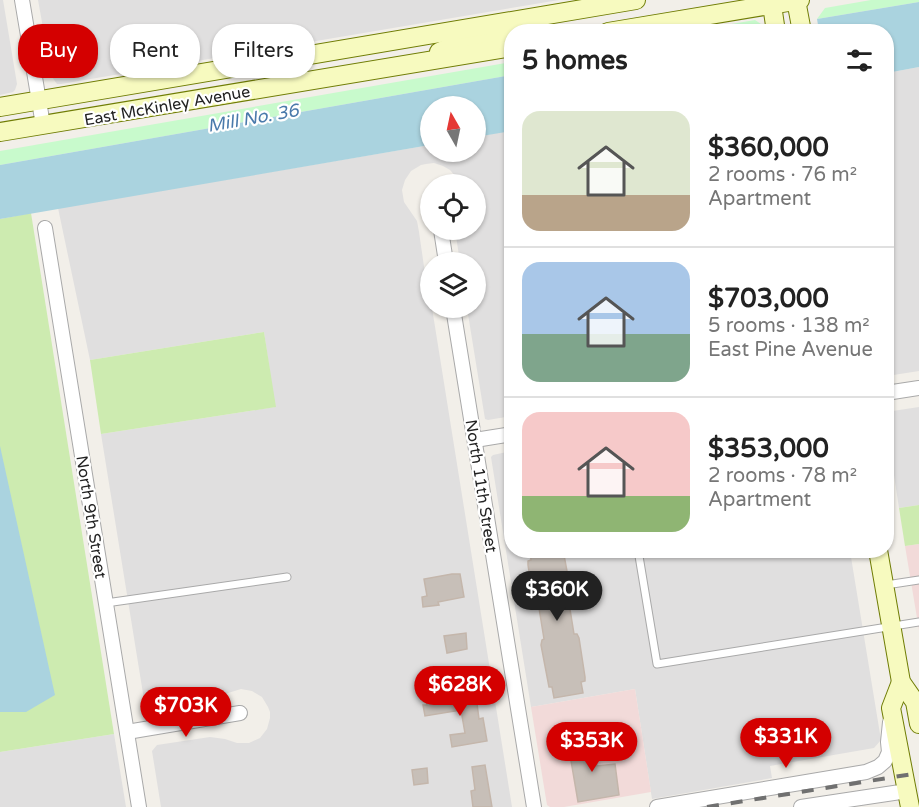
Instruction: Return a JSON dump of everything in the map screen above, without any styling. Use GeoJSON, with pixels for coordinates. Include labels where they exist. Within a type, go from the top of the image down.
{"type":"FeatureCollection","features":[{"type":"Feature","properties":{"kind":"main road","name":"East McKinley Avenue"},"geometry":{"type":"LineString","coordinates":[[526,24],[582,4],[636,0]]}},
{"type":"Feature","properties":{"kind":"main road"},"geometry":{"type":"LineString","coordinates":[[652,24],[772,2],[797,0],[801,24]]}},
{"type":"Feature","properties":{"kind":"main road"},"geometry":{"type":"LineString","coordinates":[[772,2],[775,24]]}},
{"type":"Feature","properties":{"kind":"main road","name":"East McKinley Avenue"},"geometry":{"type":"LineString","coordinates":[[0,107],[504,30]]}},
{"type":"Feature","properties":{"kind":"main road"},"geometry":{"type":"LineString","coordinates":[[415,63],[462,42],[504,34]]}},
{"type":"Feature","properties":{"kind":"main road","name":"East McKinley Avenue"},"geometry":{"type":"LineString","coordinates":[[0,132],[504,48]]}},
{"type":"Feature","properties":{"kind":"main road"},"geometry":{"type":"LineString","coordinates":[[879,558],[891,627],[906,685],[915,702],[919,724]]}},
{"type":"Feature","properties":{"kind":"main road"},"geometry":{"type":"LineString","coordinates":[[906,685],[891,708],[909,799]]}},
{"type":"Feature","properties":{"kind":"street"},"geometry":{"type":"LineString","coordinates":[[22,0],[43,125]]}},
{"type":"Feature","properties":{"kind":"street","name":"North 9th Street"},"geometry":{"type":"LineString","coordinates":[[45,228],[139,807]]}},
{"type":"Feature","properties":{"kind":"street","name":"North 11th Street"},"geometry":{"type":"LineString","coordinates":[[455,318],[534,807]]}},
{"type":"Feature","properties":{"kind":"street"},"geometry":{"type":"LineString","coordinates":[[894,392],[919,388]]}},
{"type":"Feature","properties":{"kind":"street"},"geometry":{"type":"LineString","coordinates":[[475,440],[504,435]]}},
{"type":"Feature","properties":{"kind":"street"},"geometry":{"type":"LineString","coordinates":[[657,807],[866,772],[878,767],[885,761],[889,752],[891,708]]}},
{"type":"Feature","properties":{"kind":"street"},"geometry":{"type":"LineString","coordinates":[[127,732],[240,713]]}},
{"type":"Feature","properties":{"kind":"street"},"geometry":{"type":"LineString","coordinates":[[801,807],[909,799]]}},
{"type":"Feature","properties":{"kind":"lane"},"geometry":{"type":"LineString","coordinates":[[639,558],[657,664],[919,622]]}},
{"type":"Feature","properties":{"kind":"lane"},"geometry":{"type":"LineString","coordinates":[[106,603],[287,577]]}},
{"type":"Feature","properties":{"kind":"lane"},"geometry":{"type":"LineString","coordinates":[[884,586],[919,580]]}},
{"type":"Feature","properties":{"kind":"shaded area"},"geometry":{"type":"Polygon","coordinates":[[[0,0],[3,0],[17,84],[13,92],[0,95],[0,0]]]}},
{"type":"Feature","properties":{"kind":"shaded area"},"geometry":{"type":"Polygon","coordinates":[[[38,0],[559,0],[315,41],[315,24],[212,24],[212,59],[200,61],[200,24],[110,24],[110,76],[98,78],[98,24],[42,24],[38,0]]]}},
{"type":"Feature","properties":{"kind":"shaded area"},"geometry":{"type":"Polygon","coordinates":[[[919,67],[919,371],[894,375],[894,72],[919,67]]]}},
{"type":"Feature","properties":{"kind":"shaded area"},"geometry":{"type":"Polygon","coordinates":[[[53,78],[97,78],[61,84],[57,84],[53,78]]]}},
{"type":"Feature","properties":{"kind":"shaded area"},"geometry":{"type":"Polygon","coordinates":[[[504,131],[504,417],[485,419],[469,318],[486,318],[486,252],[458,252],[457,240],[486,240],[486,174],[453,174],[443,166],[434,163],[421,165],[411,171],[402,190],[404,202],[417,221],[419,232],[422,252],[420,252],[420,318],[434,318],[512,807],[161,807],[152,751],[157,745],[210,737],[237,743],[249,743],[260,738],[267,729],[270,712],[262,697],[252,691],[241,689],[228,693],[213,704],[202,708],[152,716],[146,712],[101,434],[275,407],[264,332],[90,360],[58,208],[420,147],[420,162],[486,162],[486,135],[504,131]]]}},
{"type":"Feature","properties":{"kind":"shaded area"},"geometry":{"type":"Polygon","coordinates":[[[919,407],[919,505],[899,508],[894,475],[894,411],[919,407]]]}},
{"type":"Feature","properties":{"kind":"shaded area"},"geometry":{"type":"Polygon","coordinates":[[[504,453],[504,538],[491,457],[504,453]]]}},
{"type":"Feature","properties":{"kind":"shaded area"},"geometry":{"type":"Polygon","coordinates":[[[919,544],[919,630],[905,546],[919,544]]]}},
{"type":"Feature","properties":{"kind":"shaded area"},"geometry":{"type":"Polygon","coordinates":[[[507,558],[851,558],[881,740],[874,748],[770,766],[772,778],[652,799],[635,689],[531,707],[507,558]]]}},
{"type":"Feature","properties":{"kind":"shaded area"},"geometry":{"type":"Polygon","coordinates":[[[635,689],[651,792],[564,807],[547,805],[531,707],[635,689]]]}},
{"type":"Feature","properties":{"kind":"shaded area"},"geometry":{"type":"Polygon","coordinates":[[[114,734],[126,807],[0,807],[0,752],[114,734]]]}},
{"type":"Feature","properties":{"kind":"green space"},"geometry":{"type":"Polygon","coordinates":[[[871,0],[919,0],[919,2],[817,19],[825,8],[871,0]]]}},
{"type":"Feature","properties":{"kind":"green space"},"geometry":{"type":"Polygon","coordinates":[[[755,20],[761,24],[731,24],[755,20]]]}},
{"type":"Feature","properties":{"kind":"green space"},"geometry":{"type":"Polygon","coordinates":[[[504,63],[504,76],[0,165],[0,151],[504,63]]]}},
{"type":"Feature","properties":{"kind":"green space"},"geometry":{"type":"Polygon","coordinates":[[[31,213],[114,734],[0,752],[0,219],[31,213]]]}},
{"type":"Feature","properties":{"kind":"green space"},"geometry":{"type":"Polygon","coordinates":[[[264,332],[276,407],[101,434],[90,360],[264,332]]]}},
{"type":"Feature","properties":{"kind":"green space"},"geometry":{"type":"Polygon","coordinates":[[[919,505],[919,544],[905,546],[899,508],[919,505]]]}},
{"type":"Feature","properties":{"kind":"water"},"geometry":{"type":"Polygon","coordinates":[[[919,2],[919,67],[894,72],[894,24],[818,24],[817,19],[919,2]]]}},
{"type":"Feature","properties":{"kind":"water"},"geometry":{"type":"Polygon","coordinates":[[[504,76],[504,132],[486,135],[486,96],[420,96],[420,147],[0,219],[0,165],[504,76]]]}},
{"type":"Feature","properties":{"kind":"water"},"geometry":{"type":"Polygon","coordinates":[[[0,446],[55,695],[26,712],[0,712],[0,446]]]}},
{"type":"Feature","properties":{"kind":"building"},"geometry":{"type":"Polygon","coordinates":[[[531,558],[565,558],[572,598],[572,602],[569,603],[574,634],[577,634],[579,638],[585,677],[585,681],[581,682],[583,693],[554,698],[552,687],[549,687],[541,645],[544,639],[539,608],[536,608],[534,604],[528,565],[528,561],[531,558]]]}},
{"type":"Feature","properties":{"kind":"building"},"geometry":{"type":"Polygon","coordinates":[[[460,574],[464,597],[438,602],[439,605],[423,607],[422,597],[427,596],[424,579],[460,574]]]}},
{"type":"Feature","properties":{"kind":"building"},"geometry":{"type":"Polygon","coordinates":[[[466,633],[467,649],[447,653],[444,636],[466,633]]]}},
{"type":"Feature","properties":{"kind":"building"},"geometry":{"type":"Polygon","coordinates":[[[465,692],[466,697],[476,696],[479,719],[483,718],[487,741],[452,747],[450,735],[465,733],[461,710],[425,716],[423,705],[427,705],[426,699],[465,692]]]}},
{"type":"Feature","properties":{"kind":"building"},"geometry":{"type":"Polygon","coordinates":[[[593,739],[597,766],[615,764],[619,795],[578,802],[568,743],[593,739]]]}},
{"type":"Feature","properties":{"kind":"building"},"geometry":{"type":"Polygon","coordinates":[[[485,765],[492,807],[473,807],[471,791],[475,790],[472,767],[485,765]]]}},
{"type":"Feature","properties":{"kind":"building"},"geometry":{"type":"Polygon","coordinates":[[[427,768],[428,783],[414,785],[412,770],[427,768]]]}},
{"type":"Feature","properties":{"kind":"railway"},"geometry":{"type":"LineString","coordinates":[[707,807],[919,773]]}},
{"type":"Feature","properties":{"kind":"water label","name":"Mill No. 36"},"geometry":{"type":"Point","coordinates":[253,118]}}]}
